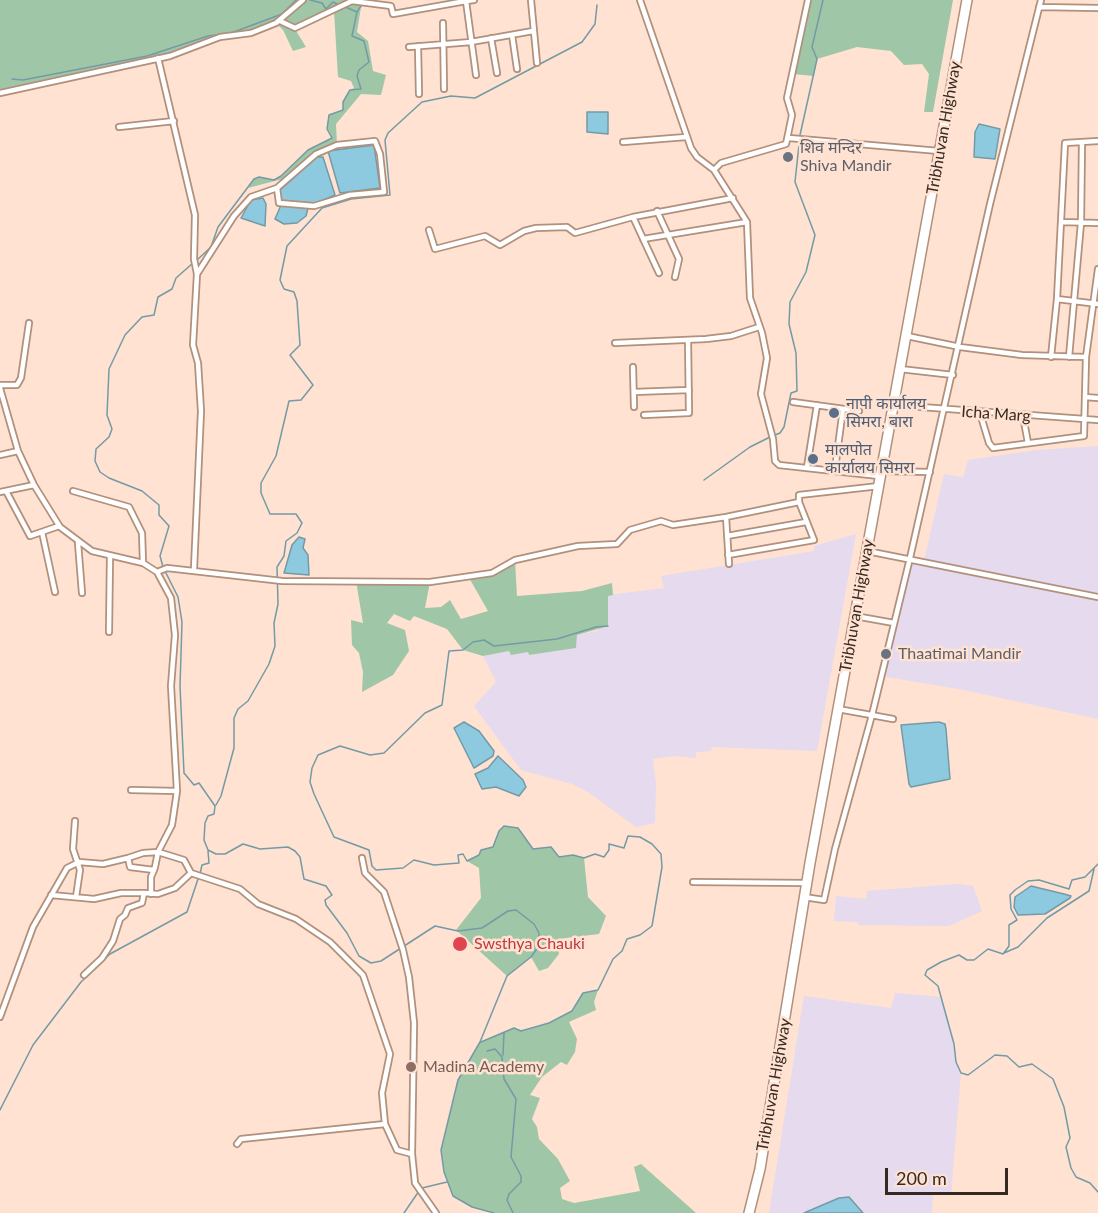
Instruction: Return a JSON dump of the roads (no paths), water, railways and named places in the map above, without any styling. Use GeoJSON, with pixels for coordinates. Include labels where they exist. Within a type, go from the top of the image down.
{"type":"FeatureCollection","features":[{"type":"Feature","properties":{"kind":"highway","name":"Tribhuvan Highway"},"geometry":{"type":"LineString","coordinates":[[749,1213],[762,1158],[806,883],[967,0]]}},
{"type":"Feature","properties":{"kind":"street"},"geometry":{"type":"LineString","coordinates":[[0,93],[191,50],[220,37],[251,33],[280,21],[303,0]]}},
{"type":"Feature","properties":{"kind":"street"},"geometry":{"type":"LineString","coordinates":[[280,21],[295,28],[352,1],[391,6],[393,14],[475,0]]}},
{"type":"Feature","properties":{"kind":"street"},"geometry":{"type":"LineString","coordinates":[[531,0],[537,63]]}},
{"type":"Feature","properties":{"kind":"street"},"geometry":{"type":"LineString","coordinates":[[640,0],[686,137],[697,157],[714,170],[747,222],[750,298],[767,358],[761,394],[762,406],[772,437],[774,461],[779,465],[835,469],[880,478]]}},
{"type":"Feature","properties":{"kind":"street"},"geometry":{"type":"LineString","coordinates":[[714,170],[721,163],[786,144],[792,115],[787,98],[807,0]]}},
{"type":"Feature","properties":{"kind":"street"},"geometry":{"type":"LineString","coordinates":[[804,897],[824,900],[910,558],[960,347],[990,204],[1041,0]]}},
{"type":"Feature","properties":{"kind":"street"},"geometry":{"type":"LineString","coordinates":[[466,1],[476,75]]}},
{"type":"Feature","properties":{"kind":"street"},"geometry":{"type":"LineString","coordinates":[[1040,7],[1098,8]]}},
{"type":"Feature","properties":{"kind":"street"},"geometry":{"type":"LineString","coordinates":[[443,23],[444,89]]}},
{"type":"Feature","properties":{"kind":"street"},"geometry":{"type":"LineString","coordinates":[[409,47],[471,42],[533,31]]}},
{"type":"Feature","properties":{"kind":"street"},"geometry":{"type":"LineString","coordinates":[[512,35],[517,69]]}},
{"type":"Feature","properties":{"kind":"street"},"geometry":{"type":"LineString","coordinates":[[491,38],[497,73]]}},
{"type":"Feature","properties":{"kind":"street"},"geometry":{"type":"LineString","coordinates":[[418,46],[419,94]]}},
{"type":"Feature","properties":{"kind":"street"},"geometry":{"type":"LineString","coordinates":[[158,58],[195,215],[194,266],[197,274],[193,345],[198,363],[201,411],[194,569]]}},
{"type":"Feature","properties":{"kind":"street"},"geometry":{"type":"LineString","coordinates":[[118,127],[174,121]]}},
{"type":"Feature","properties":{"kind":"street"},"geometry":{"type":"LineString","coordinates":[[623,142],[686,137]]}},
{"type":"Feature","properties":{"kind":"street"},"geometry":{"type":"LineString","coordinates":[[789,138],[939,151]]}},
{"type":"Feature","properties":{"kind":"street"},"geometry":{"type":"LineString","coordinates":[[197,274],[234,216],[251,197],[278,188],[316,154],[337,145],[375,141],[380,154],[384,192],[350,195],[314,206],[279,203],[278,188]]}},
{"type":"Feature","properties":{"kind":"street"},"geometry":{"type":"LineString","coordinates":[[1051,357],[1057,299],[1065,143],[1098,141]]}},
{"type":"Feature","properties":{"kind":"street"},"geometry":{"type":"LineString","coordinates":[[1069,357],[1076,301],[1081,223],[1082,142]]}},
{"type":"Feature","properties":{"kind":"street"},"geometry":{"type":"LineString","coordinates":[[429,230],[435,249],[485,236],[500,245],[524,231],[536,228],[567,227],[575,233],[657,211],[733,198]]}},
{"type":"Feature","properties":{"kind":"street"},"geometry":{"type":"LineString","coordinates":[[657,211],[680,259],[675,277]]}},
{"type":"Feature","properties":{"kind":"street"},"geometry":{"type":"LineString","coordinates":[[633,217],[659,273]]}},
{"type":"Feature","properties":{"kind":"street"},"geometry":{"type":"LineString","coordinates":[[643,239],[747,222]]}},
{"type":"Feature","properties":{"kind":"street"},"geometry":{"type":"LineString","coordinates":[[1062,222],[1098,224]]}},
{"type":"Feature","properties":{"kind":"street"},"geometry":{"type":"LineString","coordinates":[[980,413],[990,446],[1082,437],[1086,431],[1086,357],[1096,304],[1098,269]]}},
{"type":"Feature","properties":{"kind":"street"},"geometry":{"type":"LineString","coordinates":[[1057,299],[1096,304]]}},
{"type":"Feature","properties":{"kind":"street"},"geometry":{"type":"LineString","coordinates":[[29,323],[21,378],[17,385],[0,387],[18,451],[34,485],[59,526],[78,543],[92,551],[143,563],[159,572],[166,584],[174,614],[171,686],[177,791],[172,825],[158,852],[151,894]]}},
{"type":"Feature","properties":{"kind":"street"},"geometry":{"type":"LineString","coordinates":[[615,343],[731,336],[759,327]]}},
{"type":"Feature","properties":{"kind":"street"},"geometry":{"type":"LineString","coordinates":[[907,336],[960,347],[1051,357],[1086,357]]}},
{"type":"Feature","properties":{"kind":"street"},"geometry":{"type":"LineString","coordinates":[[644,415],[689,413],[688,340]]}},
{"type":"Feature","properties":{"kind":"street"},"geometry":{"type":"LineString","coordinates":[[633,367],[634,407]]}},
{"type":"Feature","properties":{"kind":"street"},"geometry":{"type":"LineString","coordinates":[[900,369],[953,375]]}},
{"type":"Feature","properties":{"kind":"street"},"geometry":{"type":"LineString","coordinates":[[634,393],[689,390]]}},
{"type":"Feature","properties":{"kind":"street"},"geometry":{"type":"LineString","coordinates":[[1085,397],[1098,398]]}},
{"type":"Feature","properties":{"kind":"street"},"geometry":{"type":"LineString","coordinates":[[793,402],[858,411]]}},
{"type":"Feature","properties":{"kind":"street"},"geometry":{"type":"LineString","coordinates":[[807,467],[817,405]]}},
{"type":"Feature","properties":{"kind":"street","name":"Icha Marg"},"geometry":{"type":"LineString","coordinates":[[894,405],[945,411],[1098,420]]}},
{"type":"Feature","properties":{"kind":"street"},"geometry":{"type":"LineString","coordinates":[[835,469],[843,409]]}},
{"type":"Feature","properties":{"kind":"street"},"geometry":{"type":"LineString","coordinates":[[1023,416],[1028,443]]}},
{"type":"Feature","properties":{"kind":"street"},"geometry":{"type":"LineString","coordinates":[[0,455],[18,451]]}},
{"type":"Feature","properties":{"kind":"street"},"geometry":{"type":"LineString","coordinates":[[728,555],[814,540],[799,502],[800,495],[880,478],[930,472]]}},
{"type":"Feature","properties":{"kind":"street"},"geometry":{"type":"LineString","coordinates":[[34,485],[3,491],[30,536],[59,526]]}},
{"type":"Feature","properties":{"kind":"street"},"geometry":{"type":"LineString","coordinates":[[73,490],[129,507],[142,533],[143,563]]}},
{"type":"Feature","properties":{"kind":"street"},"geometry":{"type":"LineString","coordinates":[[159,572],[167,568],[194,569],[282,581],[430,582],[492,573],[515,560],[591,544],[617,544],[630,530],[661,521],[673,525],[799,502]]}},
{"type":"Feature","properties":{"kind":"street"},"geometry":{"type":"LineString","coordinates":[[726,517],[729,564]]}},
{"type":"Feature","properties":{"kind":"street"},"geometry":{"type":"LineString","coordinates":[[727,536],[806,522]]}},
{"type":"Feature","properties":{"kind":"street"},"geometry":{"type":"LineString","coordinates":[[42,532],[55,592]]}},
{"type":"Feature","properties":{"kind":"street"},"geometry":{"type":"LineString","coordinates":[[78,543],[82,593]]}},
{"type":"Feature","properties":{"kind":"street"},"geometry":{"type":"LineString","coordinates":[[867,551],[1098,597]]}},
{"type":"Feature","properties":{"kind":"street"},"geometry":{"type":"LineString","coordinates":[[109,632],[110,556]]}},
{"type":"Feature","properties":{"kind":"street"},"geometry":{"type":"LineString","coordinates":[[855,616],[894,623]]}},
{"type":"Feature","properties":{"kind":"street"},"geometry":{"type":"LineString","coordinates":[[838,709],[893,719]]}},
{"type":"Feature","properties":{"kind":"street"},"geometry":{"type":"LineString","coordinates":[[131,790],[177,791]]}},
{"type":"Feature","properties":{"kind":"street"},"geometry":{"type":"LineString","coordinates":[[75,821],[73,849],[78,862],[76,897]]}},
{"type":"Feature","properties":{"kind":"street"},"geometry":{"type":"LineString","coordinates":[[0,1017],[33,927],[67,868],[78,862],[103,864],[142,853],[158,852],[184,860],[191,873],[240,889],[258,904],[297,919],[330,942],[363,975],[390,1053],[381,1107],[385,1124],[397,1150],[412,1154]]}},
{"type":"Feature","properties":{"kind":"street"},"geometry":{"type":"LineString","coordinates":[[128,858],[130,867],[154,870]]}},
{"type":"Feature","properties":{"kind":"street"},"geometry":{"type":"LineString","coordinates":[[362,858],[365,873],[384,892],[408,971],[414,1023],[412,1154],[417,1189],[436,1213]]}},
{"type":"Feature","properties":{"kind":"street"},"geometry":{"type":"LineString","coordinates":[[51,895],[104,898],[121,893],[151,894],[175,888],[191,873]]}},
{"type":"Feature","properties":{"kind":"street"},"geometry":{"type":"LineString","coordinates":[[693,882],[806,883]]}},
{"type":"Feature","properties":{"kind":"street"},"geometry":{"type":"LineString","coordinates":[[84,975],[102,958],[113,941],[120,918],[125,915],[128,908],[142,903],[144,893]]}},
{"type":"Feature","properties":{"kind":"street"},"geometry":{"type":"LineString","coordinates":[[237,1144],[241,1139],[385,1124]]}},
{"type":"Feature","properties":{"kind":"water"},"geometry":{"type":"Polygon","coordinates":[[[587,112],[608,112],[608,134],[587,132],[587,112]]]}},
{"type":"Feature","properties":{"kind":"water"},"geometry":{"type":"Polygon","coordinates":[[[979,124],[1000,129],[995,159],[974,157],[975,132],[979,124]]]}},
{"type":"Feature","properties":{"kind":"water"},"geometry":{"type":"Polygon","coordinates":[[[374,145],[380,188],[340,193],[328,151],[374,145]]]}},
{"type":"Feature","properties":{"kind":"water"},"geometry":{"type":"Polygon","coordinates":[[[317,157],[323,157],[335,195],[314,204],[281,201],[280,190],[317,157]]]}},
{"type":"Feature","properties":{"kind":"water"},"geometry":{"type":"Polygon","coordinates":[[[263,198],[266,204],[265,226],[241,218],[251,200],[263,198]]]}},
{"type":"Feature","properties":{"kind":"water"},"geometry":{"type":"Polygon","coordinates":[[[281,205],[308,208],[306,216],[297,223],[284,224],[275,219],[281,205]]]}},
{"type":"Feature","properties":{"kind":"water"},"geometry":{"type":"Polygon","coordinates":[[[299,537],[305,539],[303,548],[308,555],[309,575],[284,573],[292,545],[299,537]]]}},
{"type":"Feature","properties":{"kind":"water"},"geometry":{"type":"Polygon","coordinates":[[[464,722],[479,731],[494,751],[493,756],[474,768],[454,728],[464,722]]]}},
{"type":"Feature","properties":{"kind":"water"},"geometry":{"type":"Polygon","coordinates":[[[939,722],[945,724],[946,729],[950,779],[911,787],[901,725],[939,722]]]}},
{"type":"Feature","properties":{"kind":"water"},"geometry":{"type":"Polygon","coordinates":[[[498,756],[523,780],[526,787],[519,796],[496,787],[482,789],[475,774],[488,768],[498,756]]]}},
{"type":"Feature","properties":{"kind":"water"},"geometry":{"type":"Polygon","coordinates":[[[1031,886],[1071,896],[1045,914],[1018,915],[1014,907],[1015,897],[1031,886]]]}},
{"type":"Feature","properties":{"kind":"water"},"geometry":{"type":"Polygon","coordinates":[[[849,1197],[863,1213],[804,1213],[839,1198],[849,1197]]]}},
{"type":"Feature","properties":{"kind":"waterway"},"geometry":{"type":"LineString","coordinates":[[12,79],[23,80],[147,56],[208,36],[231,33],[282,14],[296,0]]}},
{"type":"Feature","properties":{"kind":"waterway"},"geometry":{"type":"LineString","coordinates":[[310,0],[322,3],[326,9],[333,2],[339,5]]}},
{"type":"Feature","properties":{"kind":"waterway"},"geometry":{"type":"LineString","coordinates":[[343,6],[357,12],[365,0]]}},
{"type":"Feature","properties":{"kind":"waterway"},"geometry":{"type":"LineString","coordinates":[[775,435],[780,433],[784,427],[791,393],[797,391],[796,353],[789,324],[790,302],[806,272],[815,235],[795,182],[800,135],[817,59],[812,47],[823,0]]}},
{"type":"Feature","properties":{"kind":"waterway"},"geometry":{"type":"LineString","coordinates":[[216,805],[221,796],[234,748],[234,718],[238,709],[248,701],[269,664],[275,646],[274,623],[278,604],[277,567],[284,556],[286,541],[297,533],[302,523],[296,514],[270,514],[261,493],[261,483],[276,456],[289,401],[301,400],[313,385],[290,355],[300,345],[297,301],[294,292],[284,289],[280,280],[287,246],[322,208],[351,199],[390,195],[385,140],[388,133],[422,102],[451,96],[475,98],[582,42],[595,24],[597,5]]}},
{"type":"Feature","properties":{"kind":"waterway"},"geometry":{"type":"LineString","coordinates":[[197,260],[211,247],[218,227],[254,179],[259,177],[274,180],[308,150],[332,138],[327,129],[329,115],[343,110],[343,102],[350,90],[361,89],[357,76],[359,70],[369,62],[364,41],[352,36],[357,12]]}},
{"type":"Feature","properties":{"kind":"waterway"},"geometry":{"type":"LineString","coordinates":[[163,567],[160,556],[169,526],[159,515],[159,505],[142,491],[100,472],[95,461],[96,449],[109,437],[112,429],[107,415],[109,369],[125,335],[142,317],[154,315],[158,297],[172,289],[176,278],[193,263]]}},
{"type":"Feature","properties":{"kind":"waterway"},"geometry":{"type":"LineString","coordinates":[[704,480],[750,447],[770,437]]}},
{"type":"Feature","properties":{"kind":"waterway"},"geometry":{"type":"LineString","coordinates":[[165,571],[178,597],[182,622],[180,686],[184,773],[194,785],[199,783],[215,806],[214,814],[208,816],[205,823],[204,840],[208,850],[216,854],[225,854],[243,844],[260,849],[288,847],[295,851],[300,857],[304,879],[326,886],[332,895],[325,900],[326,905],[347,933],[359,956],[371,963],[381,961],[435,926],[458,931],[482,928],[508,911],[516,910],[534,924],[539,933],[538,947],[531,957],[507,976],[480,1042],[458,1080],[441,1150],[444,1172],[453,1196],[472,1207],[494,1213]]}},
{"type":"Feature","properties":{"kind":"waterway"},"geometry":{"type":"LineString","coordinates":[[481,1042],[514,1028],[521,1031],[549,1023],[572,1011],[583,993],[598,990],[613,959],[622,951],[627,939],[640,935],[652,926],[662,867],[661,854],[652,844],[640,837],[628,836],[624,848],[609,844],[609,850],[604,857],[595,854],[584,858],[573,855],[559,857],[551,847],[533,849],[518,828],[504,826],[499,831],[493,847],[481,850],[479,855],[467,861],[463,854],[458,855],[459,863],[434,865],[414,860],[403,868],[376,870],[372,866],[369,850],[334,837],[310,782],[312,768],[318,755],[340,746],[370,755],[384,753],[425,713],[442,705],[449,651],[463,650],[473,642],[484,640],[494,646],[557,639],[596,627],[608,626]]}},
{"type":"Feature","properties":{"kind":"waterway"},"geometry":{"type":"LineString","coordinates":[[200,874],[202,865],[209,863],[208,851]]}},
{"type":"Feature","properties":{"kind":"waterway"},"geometry":{"type":"LineString","coordinates":[[1098,864],[1085,877],[1072,880],[1069,889],[1039,880],[1028,881],[1015,890],[1010,895],[1011,909],[1017,920],[1009,925],[1009,946],[1003,954],[988,949],[974,960],[967,960],[959,955],[927,970],[925,975],[938,986],[954,1044],[956,1062],[961,1073],[968,1075],[995,1055],[1007,1056],[1019,1067],[1032,1064],[1053,1079],[1064,1107],[1070,1138],[1066,1147],[1071,1168],[1076,1177],[1090,1183],[1098,1192]]}},
{"type":"Feature","properties":{"kind":"waterway"},"geometry":{"type":"LineString","coordinates":[[1004,953],[1018,947],[1047,918],[1089,891],[1094,869]]}},
{"type":"Feature","properties":{"kind":"waterway"},"geometry":{"type":"LineString","coordinates":[[0,1110],[33,1045],[81,982],[110,954],[187,912],[198,879]]}},
{"type":"Feature","properties":{"kind":"waterway"},"geometry":{"type":"LineString","coordinates":[[503,1055],[504,1033]]}},
{"type":"Feature","properties":{"kind":"waterway"},"geometry":{"type":"LineString","coordinates":[[487,1051],[495,1049],[502,1057],[504,1079],[516,1099],[511,1157],[521,1176],[521,1182],[509,1194],[507,1200],[513,1213]]}},
{"type":"Feature","properties":{"kind":"waterway"},"geometry":{"type":"LineString","coordinates":[[422,1188],[447,1182]]}},
{"type":"Feature","properties":{"kind":"waterway"},"geometry":{"type":"LineString","coordinates":[[404,1213],[419,1191]]}},
{"type":"Feature","properties":{"kind":"place","name":"शिव मन्दिर Shiva Mandir"},"geometry":{"type":"Point","coordinates":[788,157]}},
{"type":"Feature","properties":{"kind":"place","name":"नापी कार्यालय सिमरा, बारा"},"geometry":{"type":"Point","coordinates":[834,413]}},
{"type":"Feature","properties":{"kind":"place","name":"मालपोत कार्यालय सिमरा"},"geometry":{"type":"Point","coordinates":[813,459]}},
{"type":"Feature","properties":{"kind":"place","name":"Thaatimai Mandir"},"geometry":{"type":"Point","coordinates":[886,654]}},
{"type":"Feature","properties":{"kind":"place","name":"Swsthya Chauki"},"geometry":{"type":"Point","coordinates":[460,944]}},
{"type":"Feature","properties":{"kind":"place","name":"Madina Academy"},"geometry":{"type":"Point","coordinates":[411,1067]}}]}
